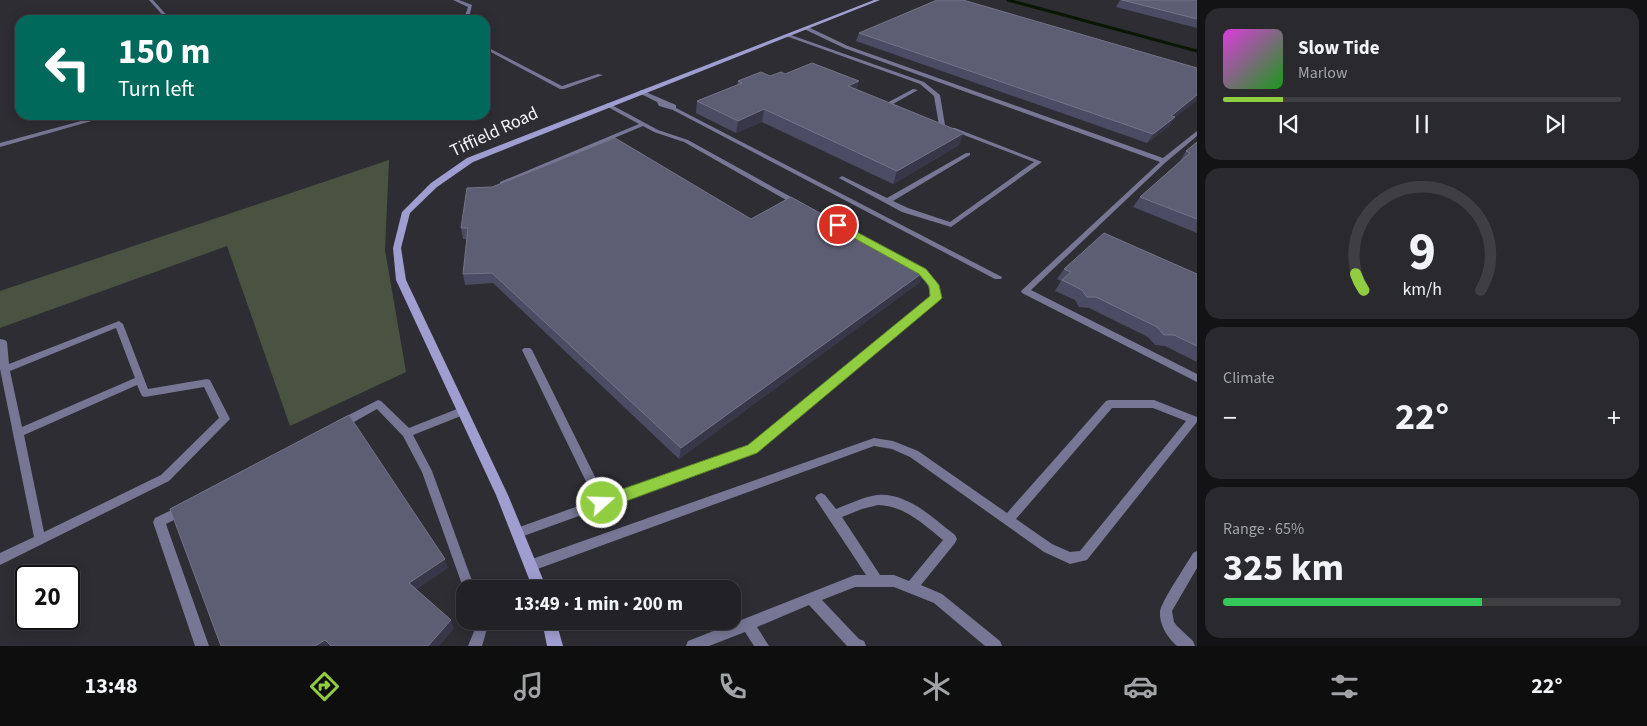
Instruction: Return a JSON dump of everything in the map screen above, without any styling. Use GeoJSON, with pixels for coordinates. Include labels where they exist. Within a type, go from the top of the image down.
{"type":"FeatureCollection","features":[{"type":"Feature","properties":{"kind":"street","name":"Tiffield Road"},"geometry":{"type":"LineString","coordinates":[[537,580],[518,533],[401,280],[397,248],[406,212],[434,185],[470,160],[878,0]]}},
{"type":"Feature","properties":{"kind":"street"},"geometry":{"type":"LineString","coordinates":[[551,630],[555,646]]}},
{"type":"Feature","properties":{"kind":"lane"},"geometry":{"type":"LineString","coordinates":[[151,0],[165,15]]}},
{"type":"Feature","properties":{"kind":"lane"},"geometry":{"type":"LineString","coordinates":[[455,0],[470,6],[468,15]]}},
{"type":"Feature","properties":{"kind":"lane"},"geometry":{"type":"LineString","coordinates":[[806,28],[846,46],[1164,162]]}},
{"type":"Feature","properties":{"kind":"lane"},"geometry":{"type":"LineString","coordinates":[[788,35],[922,83],[937,95],[942,125]]}},
{"type":"Feature","properties":{"kind":"lane"},"geometry":{"type":"LineString","coordinates":[[490,50],[562,88],[600,75]]}},
{"type":"Feature","properties":{"kind":"lane"},"geometry":{"type":"LineString","coordinates":[[906,111],[888,104],[915,90]]}},
{"type":"Feature","properties":{"kind":"lane"},"geometry":{"type":"LineString","coordinates":[[641,92],[660,102],[667,102],[674,106],[673,108],[998,277]]}},
{"type":"Feature","properties":{"kind":"lane"},"geometry":{"type":"LineString","coordinates":[[608,105],[656,131],[686,141],[808,209]]}},
{"type":"Feature","properties":{"kind":"lane"},"geometry":{"type":"LineString","coordinates":[[0,145],[92,120]]}},
{"type":"Feature","properties":{"kind":"lane"},"geometry":{"type":"LineString","coordinates":[[842,178],[904,210],[951,225],[1039,162],[933,122]]}},
{"type":"Feature","properties":{"kind":"lane"},"geometry":{"type":"LineString","coordinates":[[502,183],[644,124]]}},
{"type":"Feature","properties":{"kind":"lane"},"geometry":{"type":"LineString","coordinates":[[1197,133],[1025,291],[1197,378]]}},
{"type":"Feature","properties":{"kind":"lane"},"geometry":{"type":"LineString","coordinates":[[888,201],[968,154]]}},
{"type":"Feature","properties":{"kind":"lane"},"geometry":{"type":"LineString","coordinates":[[518,533],[752,449],[936,298],[934,285],[922,271],[905,262]]}},
{"type":"Feature","properties":{"kind":"lane"},"geometry":{"type":"LineString","coordinates":[[0,559],[165,478],[225,419],[207,383],[145,393],[119,324],[5,369]]}},
{"type":"Feature","properties":{"kind":"lane"},"geometry":{"type":"LineString","coordinates":[[0,343],[2,342],[5,369],[40,540]]}},
{"type":"Feature","properties":{"kind":"lane"},"geometry":{"type":"LineString","coordinates":[[527,350],[602,503]]}},
{"type":"Feature","properties":{"kind":"lane"},"geometry":{"type":"LineString","coordinates":[[18,433],[140,380]]}},
{"type":"Feature","properties":{"kind":"lane"},"geometry":{"type":"LineString","coordinates":[[334,428],[378,404],[407,433],[427,471],[466,580]]}},
{"type":"Feature","properties":{"kind":"lane"},"geometry":{"type":"LineString","coordinates":[[532,565],[874,442],[893,445],[914,454],[1008,520],[1048,548],[1070,558],[1083,556],[1195,422],[1154,404],[1109,404],[1008,520]]}},
{"type":"Feature","properties":{"kind":"lane"},"geometry":{"type":"LineString","coordinates":[[407,433],[462,411]]}},
{"type":"Feature","properties":{"kind":"lane"},"geometry":{"type":"LineString","coordinates":[[821,498],[877,581]]}},
{"type":"Feature","properties":{"kind":"lane"},"geometry":{"type":"LineString","coordinates":[[834,515],[877,500],[889,500],[903,504],[951,540],[911,588]]}},
{"type":"Feature","properties":{"kind":"lane"},"geometry":{"type":"LineString","coordinates":[[194,503],[159,522],[202,646]]}},
{"type":"Feature","properties":{"kind":"lane"},"geometry":{"type":"LineString","coordinates":[[1188,646],[1176,637],[1166,620],[1166,610],[1197,557]]}},
{"type":"Feature","properties":{"kind":"lane"},"geometry":{"type":"LineString","coordinates":[[692,646],[855,581],[877,581],[894,582],[938,598],[995,646]]}},
{"type":"Feature","properties":{"kind":"lane"},"geometry":{"type":"LineString","coordinates":[[811,598],[855,645],[859,646]]}},
{"type":"Feature","properties":{"kind":"lane"},"geometry":{"type":"LineString","coordinates":[[747,624],[762,646]]}},
{"type":"Feature","properties":{"kind":"lane"},"geometry":{"type":"LineString","coordinates":[[475,646],[481,630]]}},
{"type":"Feature","properties":{"kind":"green space"},"geometry":{"type":"Polygon","coordinates":[[[389,160],[385,250],[406,372],[290,426],[227,246],[0,328],[0,291],[389,160]]]}},
{"type":"Feature","properties":{"kind":"building"},"geometry":{"type":"Polygon","coordinates":[[[937,0],[963,0],[1197,68],[1197,95],[1171,116],[1175,117],[1153,134],[859,33],[937,0]]]}},
{"type":"Feature","properties":{"kind":"building"},"geometry":{"type":"Polygon","coordinates":[[[1122,0],[1197,0],[1197,19],[1122,0]]]}},
{"type":"Feature","properties":{"kind":"building"},"geometry":{"type":"Polygon","coordinates":[[[812,63],[859,81],[848,86],[964,133],[897,171],[764,109],[738,121],[697,101],[742,83],[738,81],[761,72],[770,76],[781,72],[785,74],[812,63]]]}},
{"type":"Feature","properties":{"kind":"building"},"geometry":{"type":"Polygon","coordinates":[[[615,138],[751,219],[791,197],[925,271],[681,448],[492,273],[463,274],[468,228],[461,228],[467,188],[492,187],[615,138]]]}},
{"type":"Feature","properties":{"kind":"building"},"geometry":{"type":"Polygon","coordinates":[[[1197,142],[1197,219],[1140,197],[1190,153],[1186,151],[1197,142]]]}},
{"type":"Feature","properties":{"kind":"building"},"geometry":{"type":"Polygon","coordinates":[[[1104,233],[1197,274],[1197,346],[1174,335],[1164,335],[1157,327],[1096,297],[1087,297],[1082,290],[1062,280],[1071,272],[1064,269],[1104,233]]]}},
{"type":"Feature","properties":{"kind":"building"},"geometry":{"type":"Polygon","coordinates":[[[349,415],[445,559],[409,583],[451,620],[428,646],[331,646],[325,640],[315,646],[221,646],[170,509],[349,415]]]}},
{"type":"Feature","properties":{"kind":"waterway"},"geometry":{"type":"LineString","coordinates":[[1008,0],[1197,51]]}},
{"type":"Feature","properties":{"kind":"route"},"geometry":{"type":"LineString","coordinates":[[602,503],[752,449],[936,298],[934,285],[922,271],[838,225]]}}]}
